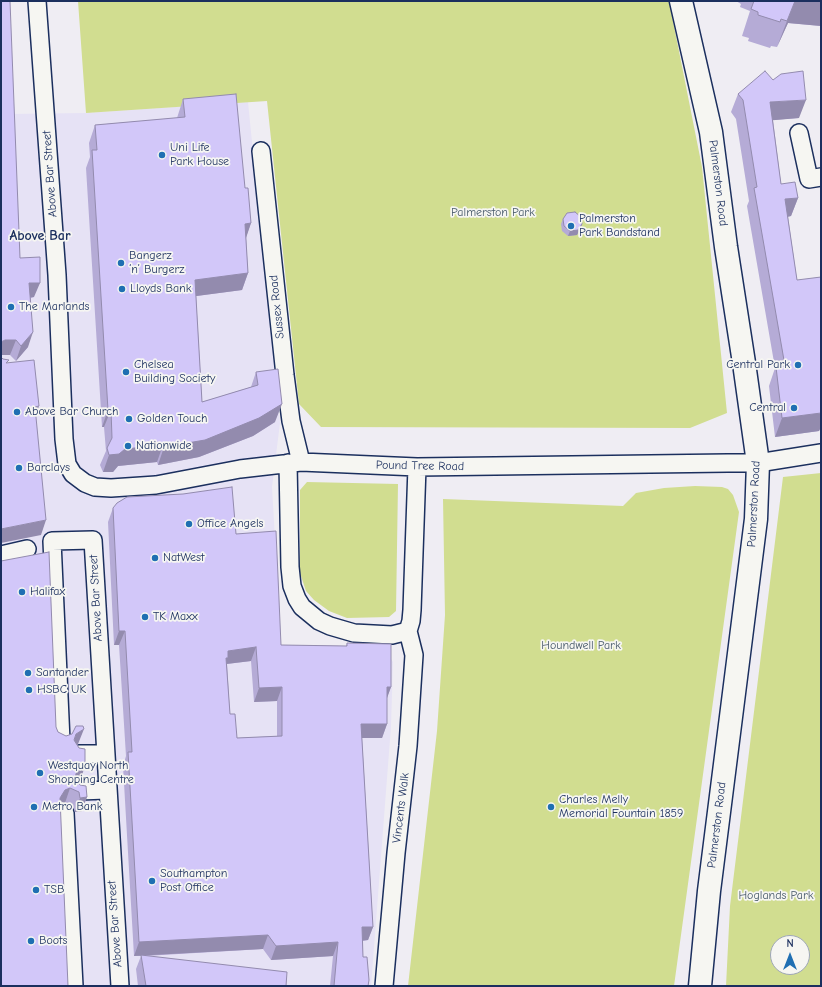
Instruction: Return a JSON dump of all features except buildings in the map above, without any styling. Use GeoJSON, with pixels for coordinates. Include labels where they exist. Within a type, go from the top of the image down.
{"type":"FeatureCollection","features":[{"type":"Feature","properties":{"kind":"street","name":"Above Bar Street"},"geometry":{"type":"LineString","coordinates":[[37,1],[57,275],[64,439],[67,464],[73,474],[85,483]]}},
{"type":"Feature","properties":{"kind":"street","name":"Palmerston Road"},"geometry":{"type":"LineString","coordinates":[[681,1],[711,132],[726,247],[758,463],[756,518],[709,892],[700,986]]}},
{"type":"Feature","properties":{"kind":"street"},"geometry":{"type":"LineString","coordinates":[[799,133],[809,179],[821,178]]}},
{"type":"Feature","properties":{"kind":"street","name":"Sussex Road"},"geometry":{"type":"LineString","coordinates":[[261,151],[295,462]]}},
{"type":"Feature","properties":{"kind":"street","name":"Pound Tree Road"},"geometry":{"type":"LineString","coordinates":[[85,483],[94,487],[111,488],[156,485],[240,469],[295,462],[417,467],[758,463],[821,453]]}},
{"type":"Feature","properties":{"kind":"street"},"geometry":{"type":"LineString","coordinates":[[295,462],[290,568],[292,586],[302,607],[324,624],[354,633],[392,635],[408,631]]}},
{"type":"Feature","properties":{"kind":"street","name":"Vincents Walk"},"geometry":{"type":"LineString","coordinates":[[384,986],[396,853],[408,746],[414,655],[408,631],[412,610],[417,467]]}},
{"type":"Feature","properties":{"kind":"street","name":"Above Bar Street"},"geometry":{"type":"LineString","coordinates":[[61,742],[52,541],[92,540],[106,790],[120,986]]}},
{"type":"Feature","properties":{"kind":"street"},"geometry":{"type":"LineString","coordinates":[[1,554],[27,550]]}},
{"type":"Feature","properties":{"kind":"street"},"geometry":{"type":"LineString","coordinates":[[79,754],[104,754]]}},
{"type":"Feature","properties":{"kind":"street"},"geometry":{"type":"LineString","coordinates":[[80,791],[106,790]]}},
{"type":"Feature","properties":{"kind":"street"},"geometry":{"type":"LineString","coordinates":[[65,813],[74,986]]}},
{"type":"Feature","properties":{"kind":"shaded area"},"geometry":{"type":"Polygon","coordinates":[[[1,1],[4,1],[9,114],[86,113],[248,102],[280,423],[272,487],[281,644],[289,652],[390,657],[393,662],[391,726],[371,986],[1,986],[1,1]]]}},
{"type":"Feature","properties":{"kind":"green space","name":"Palmerston Park"},"geometry":{"type":"Polygon","coordinates":[[[78,1],[669,1],[702,167],[727,413],[690,428],[321,427],[299,404],[267,101],[86,113],[78,1]]]}},
{"type":"Feature","properties":{"kind":"green space","name":"Hoglands Park"},"geometry":{"type":"Polygon","coordinates":[[[821,473],[821,986],[726,986],[730,906],[783,477],[821,473]]]}},
{"type":"Feature","properties":{"kind":"green space"},"geometry":{"type":"Polygon","coordinates":[[[307,482],[398,484],[396,611],[389,617],[347,618],[329,611],[314,600],[306,591],[300,573],[300,490],[307,482]]]}},
{"type":"Feature","properties":{"kind":"green space","name":"Houndwell Park"},"geometry":{"type":"Polygon","coordinates":[[[695,486],[722,487],[728,489],[733,495],[739,512],[674,986],[408,986],[437,731],[445,615],[443,499],[623,506],[636,493],[664,488],[695,486]]]}},
{"type":"Feature","properties":{"kind":"place","name":"Uni Life Park House"},"geometry":{"type":"Point","coordinates":[162,155]}},
{"type":"Feature","properties":{"kind":"place","name":"Palmerston Park Bandstand"},"geometry":{"type":"Point","coordinates":[571,226]}},
{"type":"Feature","properties":{"kind":"place","name":"Bangerz ‘n’ Burgerz"},"geometry":{"type":"Point","coordinates":[121,263]}},
{"type":"Feature","properties":{"kind":"place","name":"Lloyds Bank"},"geometry":{"type":"Point","coordinates":[122,289]}},
{"type":"Feature","properties":{"kind":"place","name":"The Marlands"},"geometry":{"type":"Point","coordinates":[11,307]}},
{"type":"Feature","properties":{"kind":"place","name":"Central Park"},"geometry":{"type":"Point","coordinates":[798,365]}},
{"type":"Feature","properties":{"kind":"place","name":"Chelsea Building Society"},"geometry":{"type":"Point","coordinates":[126,372]}},
{"type":"Feature","properties":{"kind":"place","name":"Central"},"geometry":{"type":"Point","coordinates":[794,408]}},
{"type":"Feature","properties":{"kind":"place","name":"Above Bar Church"},"geometry":{"type":"Point","coordinates":[17,412]}},
{"type":"Feature","properties":{"kind":"place","name":"Golden Touch"},"geometry":{"type":"Point","coordinates":[129,419]}},
{"type":"Feature","properties":{"kind":"place","name":"Nationwide"},"geometry":{"type":"Point","coordinates":[128,446]}},
{"type":"Feature","properties":{"kind":"place","name":"Barclays"},"geometry":{"type":"Point","coordinates":[19,468]}},
{"type":"Feature","properties":{"kind":"place","name":"Office Angels"},"geometry":{"type":"Point","coordinates":[189,524]}},
{"type":"Feature","properties":{"kind":"place","name":"NatWest"},"geometry":{"type":"Point","coordinates":[155,558]}},
{"type":"Feature","properties":{"kind":"place","name":"Halifax"},"geometry":{"type":"Point","coordinates":[22,592]}},
{"type":"Feature","properties":{"kind":"place","name":"TK Maxx"},"geometry":{"type":"Point","coordinates":[145,617]}},
{"type":"Feature","properties":{"kind":"place","name":"Santander"},"geometry":{"type":"Point","coordinates":[28,673]}},
{"type":"Feature","properties":{"kind":"place","name":"HSBC UK"},"geometry":{"type":"Point","coordinates":[29,690]}},
{"type":"Feature","properties":{"kind":"place","name":"Westquay North Shopping Centre"},"geometry":{"type":"Point","coordinates":[40,773]}},
{"type":"Feature","properties":{"kind":"place","name":"Metro Bank"},"geometry":{"type":"Point","coordinates":[34,807]}},
{"type":"Feature","properties":{"kind":"place","name":"Charles Melly Memorial Fountain 1859"},"geometry":{"type":"Point","coordinates":[551,807]}},
{"type":"Feature","properties":{"kind":"place","name":"Southampton Post Office"},"geometry":{"type":"Point","coordinates":[152,881]}},
{"type":"Feature","properties":{"kind":"place","name":"TSB"},"geometry":{"type":"Point","coordinates":[36,890]}},
{"type":"Feature","properties":{"kind":"place","name":"Boots"},"geometry":{"type":"Point","coordinates":[31,941]}},
{"type":"Feature","properties":{"kind":"district","name":"Above Bar"},"geometry":{"type":"Point","coordinates":[40,236]}}]}
